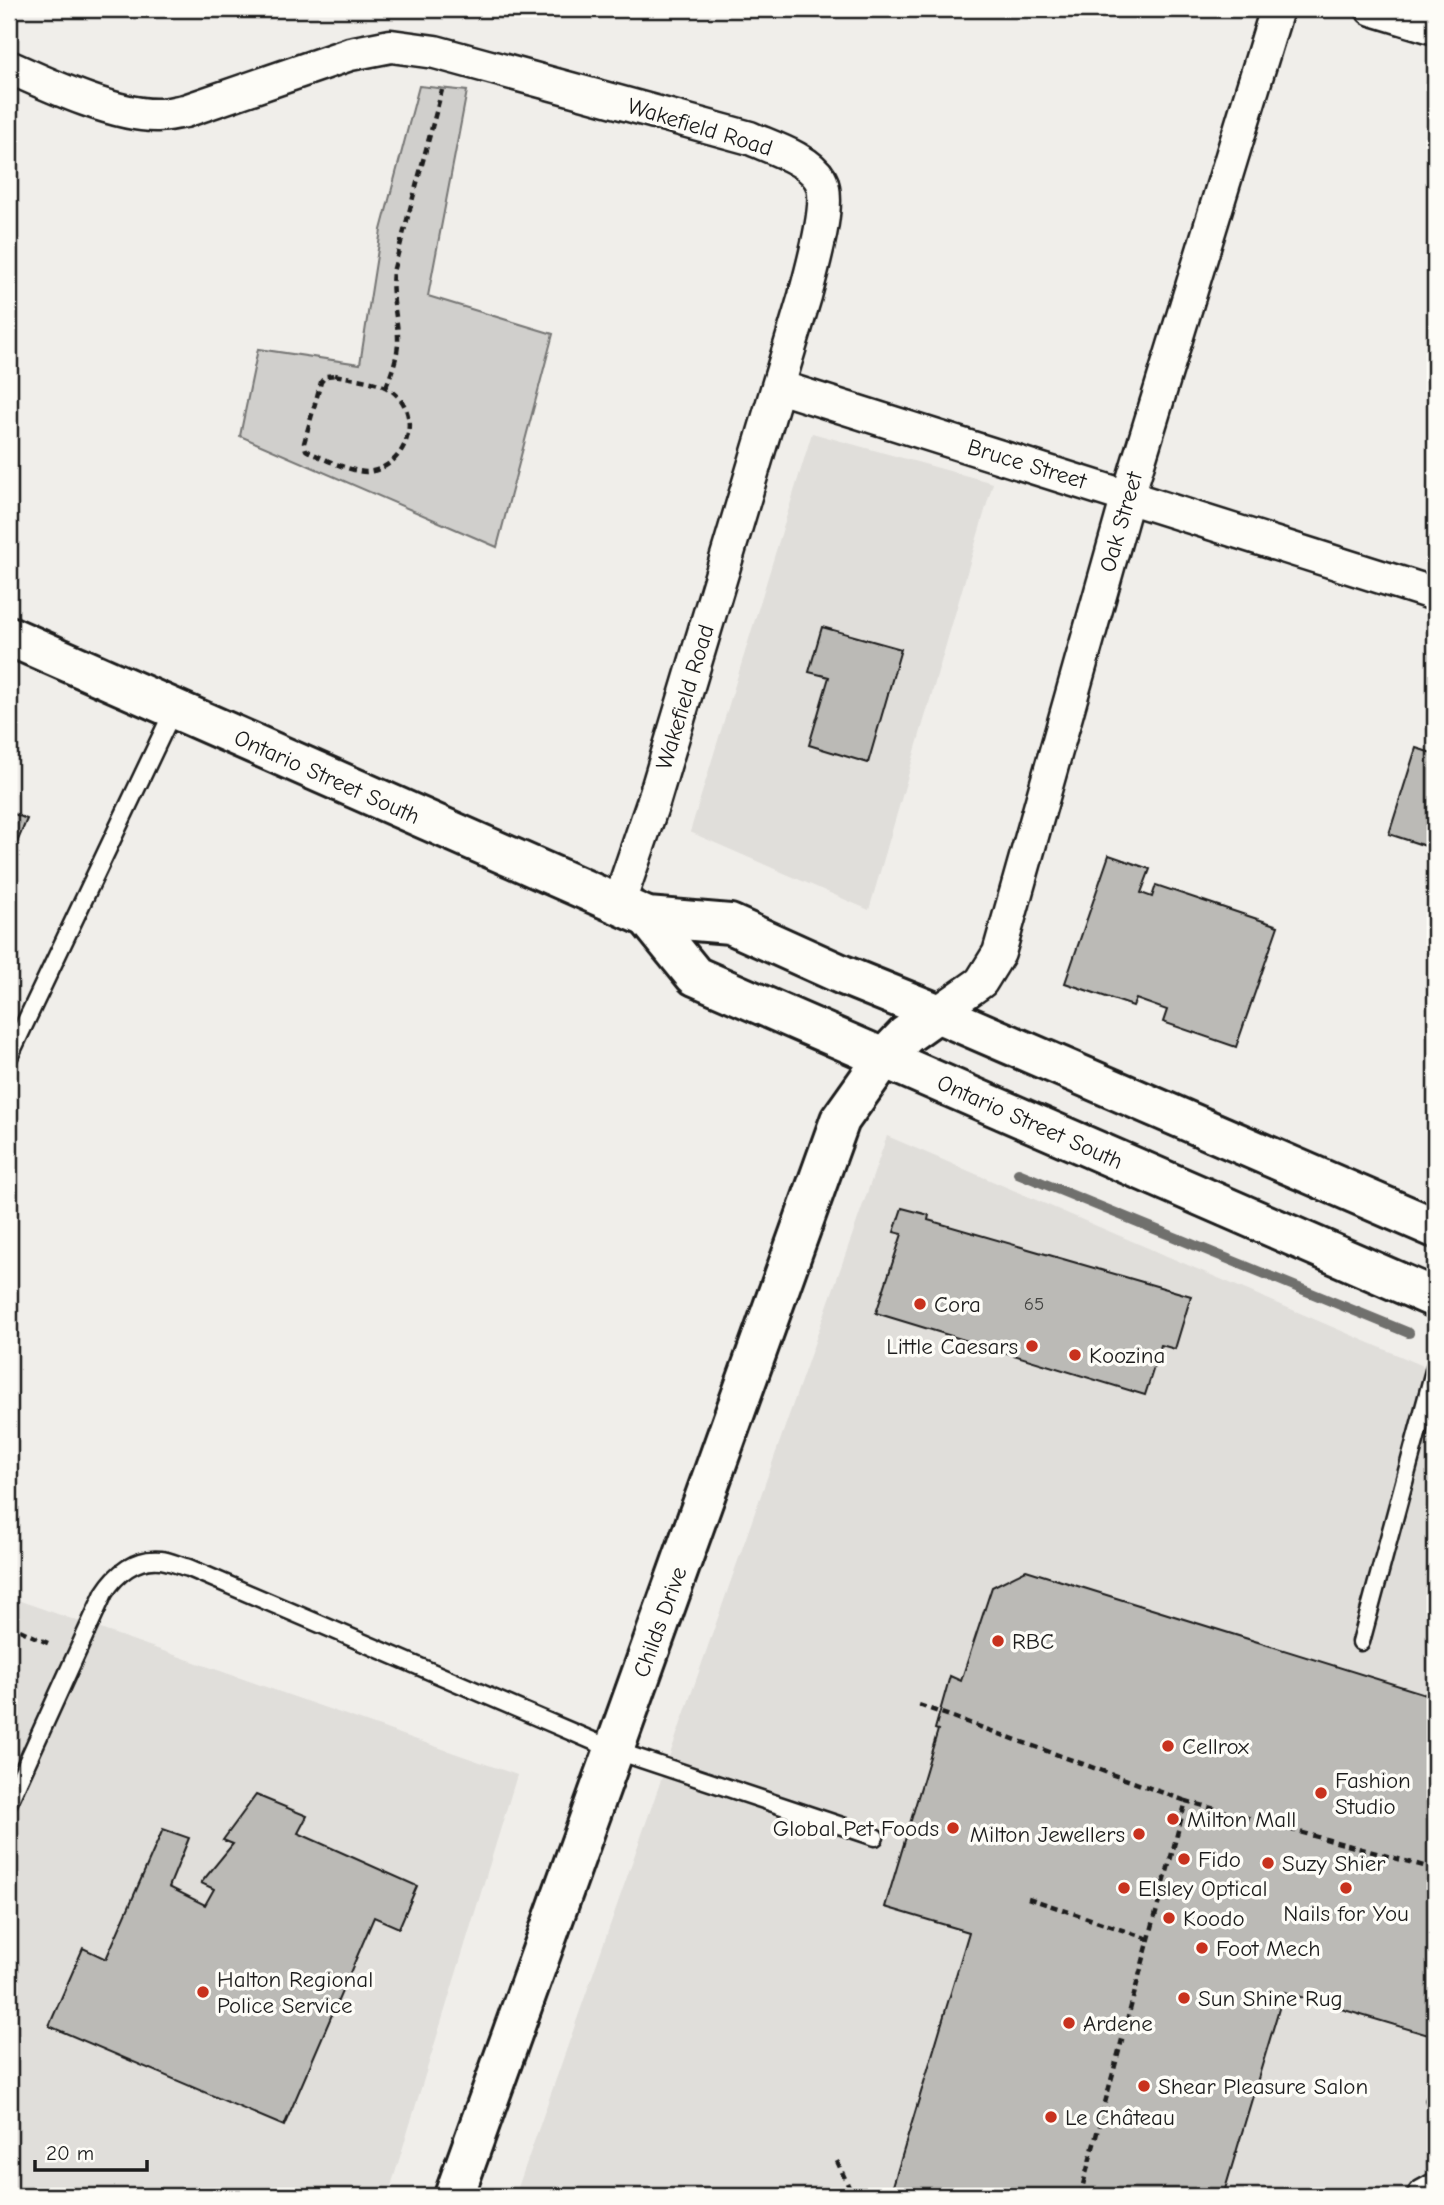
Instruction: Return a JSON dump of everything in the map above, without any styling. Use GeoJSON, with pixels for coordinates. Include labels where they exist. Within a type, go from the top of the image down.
{"type":"FeatureCollection","features":[{"type":"Feature","properties":{"kind":"main road","name":"Ontario Street South"},"geometry":{"type":"LineString","coordinates":[[9,636],[632,911],[730,924],[1435,1228]]}},
{"type":"Feature","properties":{"kind":"main road","name":"Ontario Street South"},"geometry":{"type":"LineString","coordinates":[[632,911],[695,976],[1435,1298]]}},
{"type":"Feature","properties":{"kind":"main road","name":"Childs Drive"},"geometry":{"type":"LineString","coordinates":[[454,2196],[839,1120],[884,1058],[906,1035],[937,1013]]}},
{"type":"Feature","properties":{"kind":"street","name":"Oak Street"},"geometry":{"type":"LineString","coordinates":[[937,1013],[981,982],[999,953],[1128,496],[1277,9]]}},
{"type":"Feature","properties":{"kind":"street"},"geometry":{"type":"LineString","coordinates":[[1372,9],[1435,28]]}},
{"type":"Feature","properties":{"kind":"street","name":"Wakefield Road"},"geometry":{"type":"LineString","coordinates":[[9,67],[60,90],[128,112],[159,115],[185,111],[350,54],[391,46],[451,57],[750,138],[792,156],[810,167],[821,179],[824,199],[822,220],[805,296],[653,803],[632,911]]}},
{"type":"Feature","properties":{"kind":"street","name":"Bruce Street"},"geometry":{"type":"LineString","coordinates":[[779,387],[1435,594]]}},
{"type":"Feature","properties":{"kind":"street"},"geometry":{"type":"LineString","coordinates":[[1424,2196],[1435,2190]]}},
{"type":"Feature","properties":{"kind":"lane"},"geometry":{"type":"LineString","coordinates":[[9,1057],[174,709]]}},
{"type":"Feature","properties":{"kind":"lane"},"geometry":{"type":"LineString","coordinates":[[1361,1642],[1435,1367]]}},
{"type":"Feature","properties":{"kind":"lane"},"geometry":{"type":"LineString","coordinates":[[9,1802],[104,1592],[113,1578],[134,1564],[160,1560],[201,1574],[614,1750],[875,1837]]}},
{"type":"Feature","properties":{"kind":"path"},"geometry":{"type":"LineString","coordinates":[[386,387],[398,345],[391,297],[393,272],[451,57]]}},
{"type":"Feature","properties":{"kind":"path"},"geometry":{"type":"LineString","coordinates":[[334,375],[386,387],[401,400],[409,421],[406,444],[392,462],[379,469],[356,471],[306,450],[304,443],[321,382],[326,376],[334,375]]}},
{"type":"Feature","properties":{"kind":"path"},"geometry":{"type":"LineString","coordinates":[[9,1625],[75,1655]]}},
{"type":"Feature","properties":{"kind":"path"},"geometry":{"type":"LineString","coordinates":[[919,1704],[1186,1801],[1435,1869]]}},
{"type":"Feature","properties":{"kind":"path"},"geometry":{"type":"LineString","coordinates":[[1080,2196],[1186,1801]]}},
{"type":"Feature","properties":{"kind":"path"},"geometry":{"type":"LineString","coordinates":[[1028,1898],[1149,1939]]}},
{"type":"Feature","properties":{"kind":"path"},"geometry":{"type":"LineString","coordinates":[[836,2161],[853,2196]]}},
{"type":"Feature","properties":{"kind":"shaded area"},"geometry":{"type":"Polygon","coordinates":[[[419,86],[467,91],[428,296],[553,334],[497,547],[240,436],[258,349],[360,364],[381,230],[419,86]]]}},
{"type":"Feature","properties":{"kind":"shaded area"},"geometry":{"type":"Polygon","coordinates":[[[812,433],[993,483],[869,910],[690,832],[812,433]]]}},
{"type":"Feature","properties":{"kind":"shaded area","name":"Milton Mall"},"geometry":{"type":"Polygon","coordinates":[[[887,1136],[1435,1371],[1435,2196],[515,2196],[887,1136]]]}},
{"type":"Feature","properties":{"kind":"shaded area"},"geometry":{"type":"Polygon","coordinates":[[[9,1597],[517,1775],[388,2196],[9,2196],[9,1597]]]}},
{"type":"Feature","properties":{"kind":"building"},"geometry":{"type":"Polygon","coordinates":[[[822,627],[901,649],[868,763],[809,745],[829,677],[809,672],[822,627]]]}},
{"type":"Feature","properties":{"kind":"building"},"geometry":{"type":"Polygon","coordinates":[[[1416,748],[1435,754],[1435,849],[1389,834],[1416,748]]]}},
{"type":"Feature","properties":{"kind":"building"},"geometry":{"type":"Polygon","coordinates":[[[9,812],[27,819],[9,861],[9,812]]]}},
{"type":"Feature","properties":{"kind":"building"},"geometry":{"type":"Polygon","coordinates":[[[1109,855],[1150,869],[1141,893],[1152,897],[1156,885],[1278,926],[1236,1047],[1163,1022],[1167,1010],[1136,999],[1133,1006],[1065,983],[1109,855]]]}},
{"type":"Feature","properties":{"kind":"building"},"geometry":{"type":"Polygon","coordinates":[[[902,1208],[929,1215],[928,1220],[1191,1296],[1175,1349],[1161,1345],[1145,1395],[876,1313],[902,1234],[894,1232],[902,1208]]]}},
{"type":"Feature","properties":{"kind":"building","name":"Milton Mall"},"geometry":{"type":"Polygon","coordinates":[[[1026,1570],[1435,1697],[1435,2037],[1284,1992],[1223,2196],[890,2196],[969,1932],[885,1907],[938,1730],[935,1729],[950,1676],[961,1681],[992,1587],[1026,1570]]]}},
{"type":"Feature","properties":{"kind":"building","name":"Halton Regional Police Service"},"geometry":{"type":"Polygon","coordinates":[[[256,1795],[307,1816],[298,1833],[417,1886],[399,1928],[374,1917],[284,2126],[49,2026],[83,1948],[106,1959],[163,1829],[189,1838],[169,1887],[205,1905],[214,1889],[201,1883],[233,1844],[223,1840],[256,1795]]]}},
{"type":"Feature","properties":{"kind":"building"},"geometry":{"type":"Polygon","coordinates":[[[1435,2073],[1435,2111],[1427,2106],[1425,2100],[1435,2073]]]}},
{"type":"Feature","properties":{"kind":"waterway"},"geometry":{"type":"LineString","coordinates":[[1018,1173],[1409,1333]]}},
{"type":"Feature","properties":{"kind":"place","name":"Cora"},"geometry":{"type":"Point","coordinates":[920,1304]}},
{"type":"Feature","properties":{"kind":"place","name":"Little Caesars"},"geometry":{"type":"Point","coordinates":[1032,1346]}},
{"type":"Feature","properties":{"kind":"place","name":"Koozina"},"geometry":{"type":"Point","coordinates":[1075,1355]}},
{"type":"Feature","properties":{"kind":"place","name":"RBC"},"geometry":{"type":"Point","coordinates":[998,1641]}},
{"type":"Feature","properties":{"kind":"place","name":"Cellrox"},"geometry":{"type":"Point","coordinates":[1168,1746]}},
{"type":"Feature","properties":{"kind":"place","name":"Fashion Studio"},"geometry":{"type":"Point","coordinates":[1321,1793]}},
{"type":"Feature","properties":{"kind":"place","name":"Milton Mall"},"geometry":{"type":"Point","coordinates":[1173,1819]}},
{"type":"Feature","properties":{"kind":"place","name":"Global Pet Foods"},"geometry":{"type":"Point","coordinates":[953,1828]}},
{"type":"Feature","properties":{"kind":"place","name":"Milton Jewellers"},"geometry":{"type":"Point","coordinates":[1139,1834]}},
{"type":"Feature","properties":{"kind":"place","name":"Fido"},"geometry":{"type":"Point","coordinates":[1184,1859]}},
{"type":"Feature","properties":{"kind":"place","name":"Suzy Shier"},"geometry":{"type":"Point","coordinates":[1268,1863]}},
{"type":"Feature","properties":{"kind":"place","name":"Elsley Optical"},"geometry":{"type":"Point","coordinates":[1124,1888]}},
{"type":"Feature","properties":{"kind":"place","name":"Nails for You"},"geometry":{"type":"Point","coordinates":[1346,1888]}},
{"type":"Feature","properties":{"kind":"place","name":"Koodo"},"geometry":{"type":"Point","coordinates":[1169,1918]}},
{"type":"Feature","properties":{"kind":"place","name":"Foot Mech"},"geometry":{"type":"Point","coordinates":[1202,1948]}},
{"type":"Feature","properties":{"kind":"place","name":"Halton Regional Police Service"},"geometry":{"type":"Point","coordinates":[203,1992]}},
{"type":"Feature","properties":{"kind":"place","name":"Sun Shine Rug"},"geometry":{"type":"Point","coordinates":[1184,1998]}},
{"type":"Feature","properties":{"kind":"place","name":"Ardene"},"geometry":{"type":"Point","coordinates":[1069,2023]}},
{"type":"Feature","properties":{"kind":"place","name":"Shear Pleasure Salon"},"geometry":{"type":"Point","coordinates":[1144,2086]}},
{"type":"Feature","properties":{"kind":"place","name":"Le Château"},"geometry":{"type":"Point","coordinates":[1051,2117]}}]}
